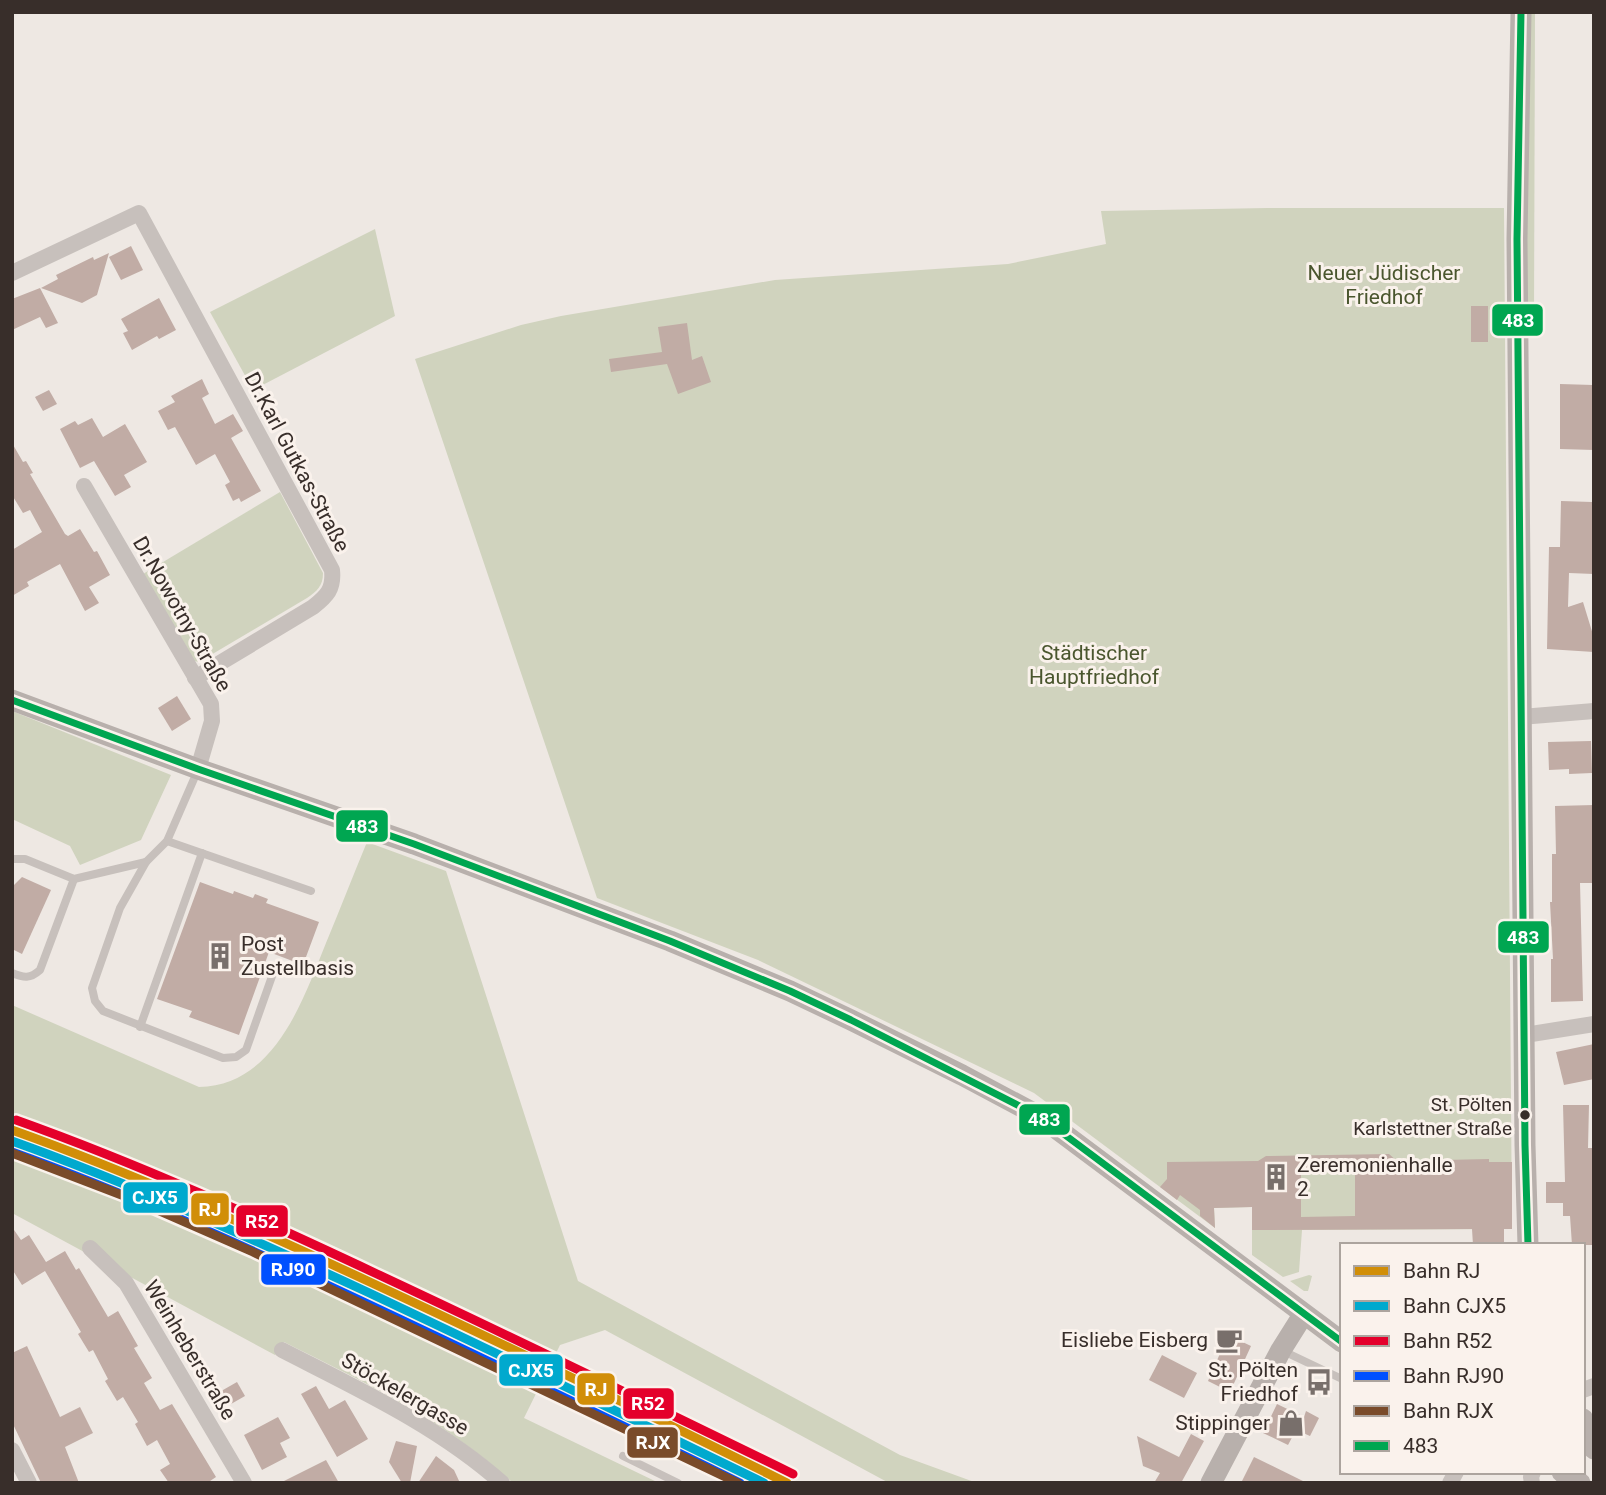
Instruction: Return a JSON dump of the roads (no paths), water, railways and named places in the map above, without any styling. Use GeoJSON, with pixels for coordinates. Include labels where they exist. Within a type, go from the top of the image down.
{"type":"FeatureCollection","features":[{"type":"Feature","properties":{"kind":"street"},"geometry":{"type":"LineString","coordinates":[[1521,12],[1517,239],[1528,1243]]}},
{"type":"Feature","properties":{"kind":"street","name":"Dr.Karl Gutkas-Straße"},"geometry":{"type":"LineString","coordinates":[[12,273],[139,213],[326,558],[333,577],[331,591],[313,607],[195,678]]}},
{"type":"Feature","properties":{"kind":"street","name":"Dr.Nowotny-Straße"},"geometry":{"type":"LineString","coordinates":[[84,486],[212,711],[212,721],[198,769]]}},
{"type":"Feature","properties":{"kind":"street"},"geometry":{"type":"LineString","coordinates":[[12,700],[198,769],[414,844],[670,941],[790,991],[951,1069],[1041,1117],[1340,1341]]}},
{"type":"Feature","properties":{"kind":"street"},"geometry":{"type":"LineString","coordinates":[[1522,717],[1594,711]]}},
{"type":"Feature","properties":{"kind":"street"},"geometry":{"type":"LineString","coordinates":[[1525,1035],[1594,1024]]}},
{"type":"Feature","properties":{"kind":"street","name":"Weinheberstraße"},"geometry":{"type":"LineString","coordinates":[[90,1248],[126,1283],[244,1483]]}},
{"type":"Feature","properties":{"kind":"street"},"geometry":{"type":"LineString","coordinates":[[1211,1483],[1281,1350],[1303,1315]]}},
{"type":"Feature","properties":{"kind":"street","name":"Stöckelergasse"},"geometry":{"type":"LineString","coordinates":[[282,1350],[380,1400],[482,1465],[502,1483]]}},
{"type":"Feature","properties":{"kind":"street"},"geometry":{"type":"LineString","coordinates":[[1585,1425],[1594,1449]]}},
{"type":"Feature","properties":{"kind":"street"},"geometry":{"type":"LineString","coordinates":[[12,1450],[29,1483]]}},
{"type":"Feature","properties":{"kind":"lane"},"geometry":{"type":"LineString","coordinates":[[198,769],[167,841],[146,862],[120,908],[93,988],[95,1001],[103,1011],[140,1027],[223,1058],[236,1057],[246,1050],[276,965]]}},
{"type":"Feature","properties":{"kind":"lane"},"geometry":{"type":"LineString","coordinates":[[167,841],[311,891]]}},
{"type":"Feature","properties":{"kind":"lane"},"geometry":{"type":"LineString","coordinates":[[140,1027],[202,853]]}},
{"type":"Feature","properties":{"kind":"lane"},"geometry":{"type":"LineString","coordinates":[[12,859],[24,859],[74,879],[146,862]]}},
{"type":"Feature","properties":{"kind":"lane"},"geometry":{"type":"LineString","coordinates":[[12,973],[23,978],[33,976],[40,970],[74,879]]}},
{"type":"Feature","properties":{"kind":"lane"},"geometry":{"type":"LineString","coordinates":[[1281,1350],[1340,1378]]}},
{"type":"Feature","properties":{"kind":"lane"},"geometry":{"type":"LineString","coordinates":[[623,1456],[678,1483]]}},
{"type":"Feature","properties":{"kind":"rail line","name":"R52"},"geometry":{"type":"LineString","coordinates":[[16,1120],[153,1173],[288,1232],[793,1474]]}},
{"type":"Feature","properties":{"kind":"rail line","name":"RJ"},"geometry":{"type":"LineString","coordinates":[[12,1130],[149,1183],[283,1242],[529,1357],[787,1483]]}},
{"type":"Feature","properties":{"kind":"rail line","name":"CJX5"},"geometry":{"type":"LineString","coordinates":[[12,1141],[145,1193],[277,1250],[764,1483]]}},
{"type":"Feature","properties":{"kind":"rail line","name":"RJ90"},"geometry":{"type":"LineString","coordinates":[[12,1152],[142,1203],[269,1258],[740,1483]]}},
{"type":"Feature","properties":{"kind":"rail line","name":"RJX"},"geometry":{"type":"LineString","coordinates":[[12,1153],[132,1199],[253,1252],[738,1483]]}},
{"type":"Feature","properties":{"kind":"place","name":"Post Zustellbasis"},"geometry":{"type":"Point","coordinates":[220,956]}},
{"type":"Feature","properties":{"kind":"place","name":"St. Pölten Karlstettner Straße"},"geometry":{"type":"Point","coordinates":[1525,1115]}},
{"type":"Feature","properties":{"kind":"place","name":"Zeremonienhalle 2"},"geometry":{"type":"Point","coordinates":[1276,1177]}},
{"type":"Feature","properties":{"kind":"place","name":"Eisliebe Eisberg"},"geometry":{"type":"Point","coordinates":[1229,1340]}},
{"type":"Feature","properties":{"kind":"place","name":"St. Pölten Friedhof"},"geometry":{"type":"Point","coordinates":[1319,1382]}},
{"type":"Feature","properties":{"kind":"place","name":"Stippinger"},"geometry":{"type":"Point","coordinates":[1291,1423]}},
{"type":"Feature","properties":{"kind":"park label","name":"Neuer Jüdischer Friedhof"},"geometry":{"type":"Point","coordinates":[1384,285]}},
{"type":"Feature","properties":{"kind":"park label","name":"Städtischer Hauptfriedhof"},"geometry":{"type":"Point","coordinates":[1094,665]}}]}
